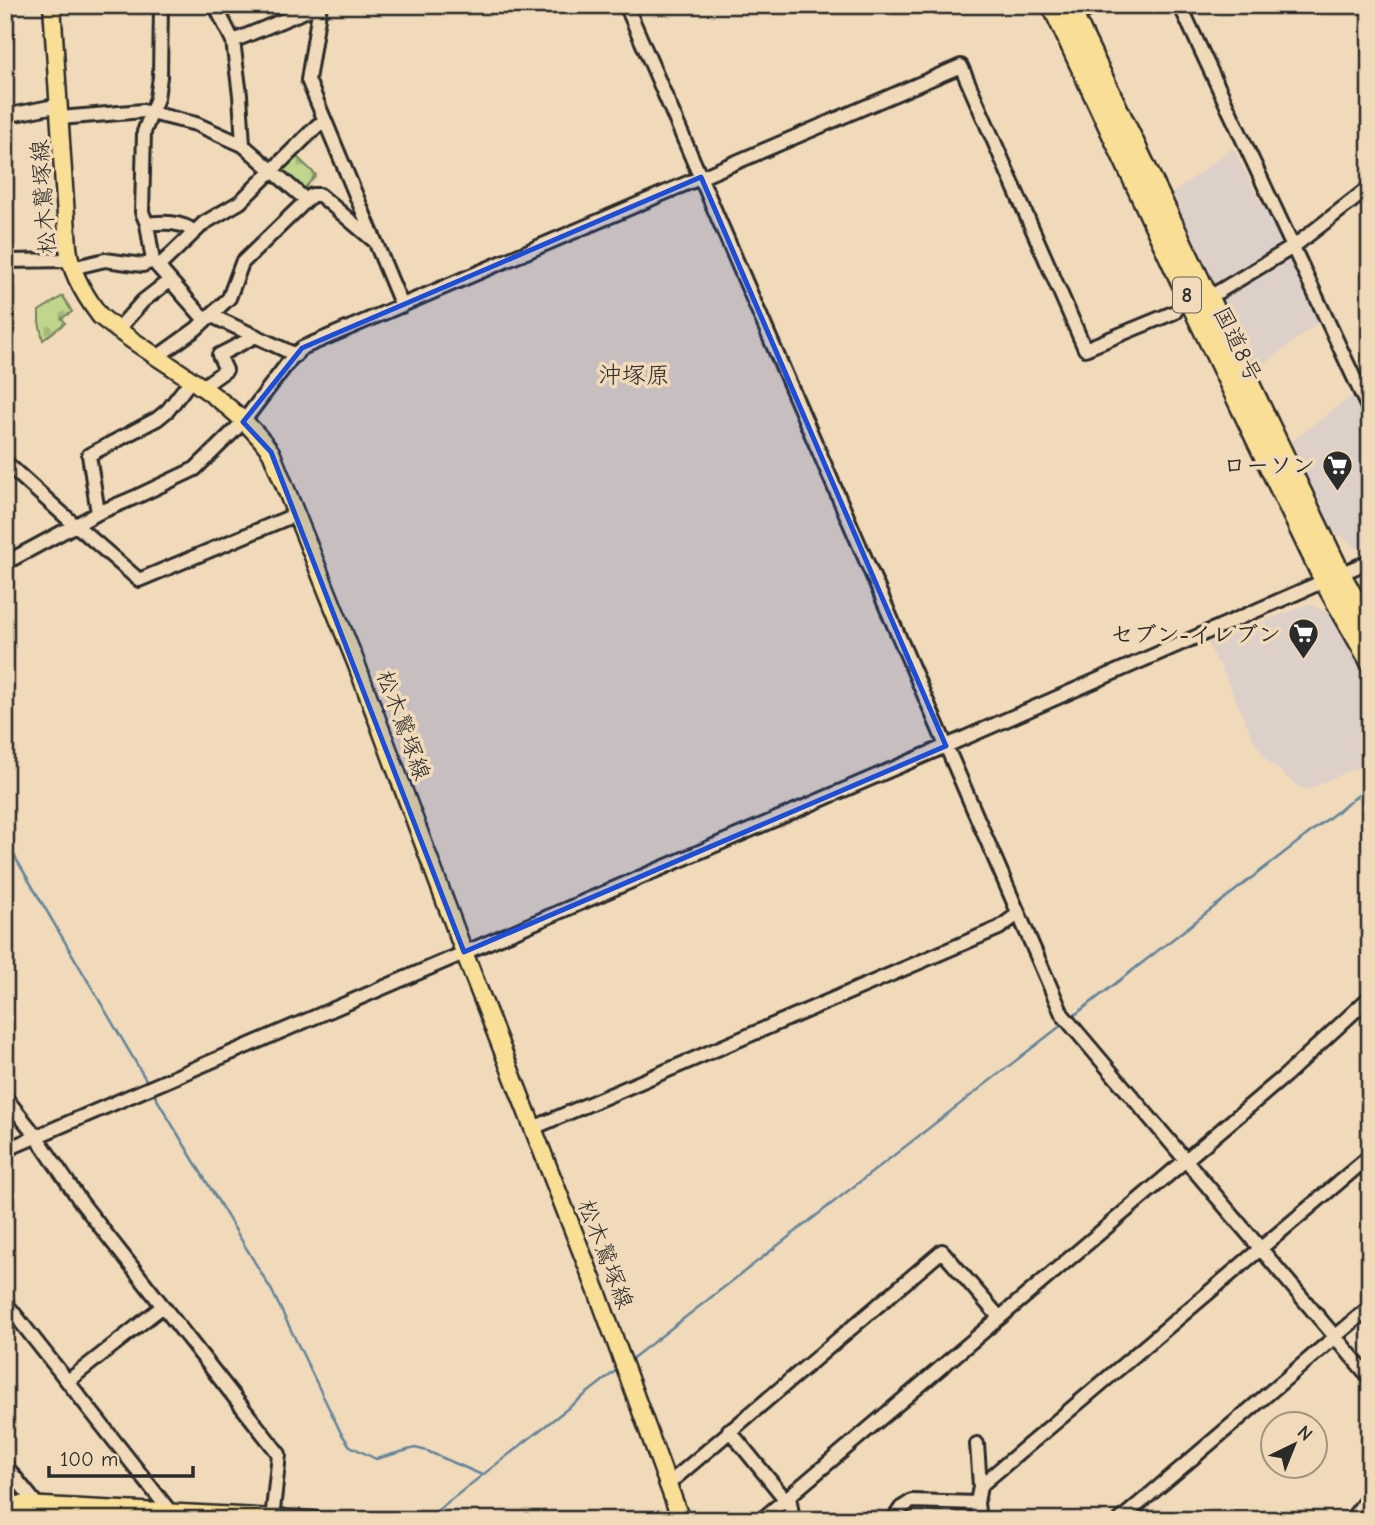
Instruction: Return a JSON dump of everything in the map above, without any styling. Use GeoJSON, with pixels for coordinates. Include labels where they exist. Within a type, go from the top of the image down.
{"type":"FeatureCollection","features":[{"type":"Feature","properties":{"kind":"highway","name":"国道8号"},"geometry":{"type":"LineString","coordinates":[[1052,5],[1197,316],[1333,579],[1370,628]]}},
{"type":"Feature","properties":{"kind":"highway","name":"国道8号"},"geometry":{"type":"LineString","coordinates":[[1070,11],[1370,661]]}},
{"type":"Feature","properties":{"kind":"main road","name":"松木鷲塚線"},"geometry":{"type":"LineString","coordinates":[[52,5],[71,264],[100,316],[196,383],[260,436],[271,452],[356,663],[681,1520]]}},
{"type":"Feature","properties":{"kind":"main road"},"geometry":{"type":"LineString","coordinates":[[5,1504],[316,1520]]}},
{"type":"Feature","properties":{"kind":"street"},"geometry":{"type":"LineString","coordinates":[[162,5],[160,77],[157,98],[144,132],[142,177],[142,212],[156,264],[208,317],[296,355]]}},
{"type":"Feature","properties":{"kind":"street"},"geometry":{"type":"LineString","coordinates":[[215,5],[233,41],[243,145]]}},
{"type":"Feature","properties":{"kind":"street"},"geometry":{"type":"LineString","coordinates":[[233,41],[320,5]]}},
{"type":"Feature","properties":{"kind":"street"},"geometry":{"type":"LineString","coordinates":[[320,5],[308,80],[402,306]]}},
{"type":"Feature","properties":{"kind":"street"},"geometry":{"type":"LineString","coordinates":[[626,5],[1062,1014],[1370,1378]]}},
{"type":"Feature","properties":{"kind":"street"},"geometry":{"type":"LineString","coordinates":[[1070,11],[1096,5]]}},
{"type":"Feature","properties":{"kind":"street"},"geometry":{"type":"LineString","coordinates":[[1180,5],[1370,412]]}},
{"type":"Feature","properties":{"kind":"street"},"geometry":{"type":"LineString","coordinates":[[5,563],[98,513],[195,468],[243,422],[296,355],[313,343],[961,66],[1085,349],[1175,312]]}},
{"type":"Feature","properties":{"kind":"street"},"geometry":{"type":"LineString","coordinates":[[5,116],[143,111],[196,124],[243,145],[306,200]]}},
{"type":"Feature","properties":{"kind":"street"},"geometry":{"type":"LineString","coordinates":[[5,261],[71,264],[106,260],[156,264],[204,223],[240,202],[318,125],[325,122]]}},
{"type":"Feature","properties":{"kind":"street"},"geometry":{"type":"LineString","coordinates":[[1218,292],[1293,247],[1370,187]]}},
{"type":"Feature","properties":{"kind":"street"},"geometry":{"type":"LineString","coordinates":[[157,357],[196,329],[229,298],[242,263],[312,195],[320,195],[373,240]]}},
{"type":"Feature","properties":{"kind":"street"},"geometry":{"type":"LineString","coordinates":[[147,224],[166,222],[187,226],[195,232]]}},
{"type":"Feature","properties":{"kind":"street"},"geometry":{"type":"LineString","coordinates":[[117,330],[143,301],[170,280]]}},
{"type":"Feature","properties":{"kind":"street"},"geometry":{"type":"LineString","coordinates":[[98,513],[89,455],[157,419],[196,383],[226,370],[219,355],[256,336]]}},
{"type":"Feature","properties":{"kind":"street"},"geometry":{"type":"LineString","coordinates":[[5,462],[139,580],[297,514]]}},
{"type":"Feature","properties":{"kind":"street"},"geometry":{"type":"LineString","coordinates":[[5,1150],[1370,561]]}},
{"type":"Feature","properties":{"kind":"street"},"geometry":{"type":"LineString","coordinates":[[533,1128],[999,928],[1018,914]]}},
{"type":"Feature","properties":{"kind":"street"},"geometry":{"type":"LineString","coordinates":[[761,1520],[1286,1075],[1370,997]]}},
{"type":"Feature","properties":{"kind":"street"},"geometry":{"type":"LineString","coordinates":[[5,1097],[36,1136],[81,1202],[279,1454],[272,1519]]}},
{"type":"Feature","properties":{"kind":"street"},"geometry":{"type":"LineString","coordinates":[[980,1486],[1367,1163]]}},
{"type":"Feature","properties":{"kind":"street"},"geometry":{"type":"LineString","coordinates":[[667,1485],[942,1251],[999,1317]]}},
{"type":"Feature","properties":{"kind":"street"},"geometry":{"type":"LineString","coordinates":[[5,1302],[172,1514]]}},
{"type":"Feature","properties":{"kind":"street"},"geometry":{"type":"LineString","coordinates":[[68,1381],[163,1306]]}},
{"type":"Feature","properties":{"kind":"street"},"geometry":{"type":"LineString","coordinates":[[1120,1520],[1370,1307]]}},
{"type":"Feature","properties":{"kind":"street"},"geometry":{"type":"LineString","coordinates":[[729,1430],[790,1502],[793,1520]]}},
{"type":"Feature","properties":{"kind":"street"},"geometry":{"type":"LineString","coordinates":[[977,1444],[980,1486],[977,1503],[980,1519]]}},
{"type":"Feature","properties":{"kind":"street"},"geometry":{"type":"LineString","coordinates":[[5,1465],[38,1506]]}},
{"type":"Feature","properties":{"kind":"street"},"geometry":{"type":"LineString","coordinates":[[1351,1520],[1370,1495]]}},
{"type":"Feature","properties":{"kind":"street"},"geometry":{"type":"LineString","coordinates":[[895,1519],[901,1508],[912,1500],[977,1503]]}},
{"type":"Feature","properties":{"kind":"highlighted area"},"geometry":{"type":"Polygon","coordinates":[[[701,177],[946,746],[464,952],[271,452],[243,422],[302,348],[701,177]]]}},
{"type":"Feature","properties":{"kind":"shaded area"},"geometry":{"type":"Polygon","coordinates":[[[1233,148],[1263,207],[1269,206],[1288,245],[1214,291],[1170,195],[1233,148]]]}},
{"type":"Feature","properties":{"kind":"shaded area"},"geometry":{"type":"Polygon","coordinates":[[[1290,253],[1310,290],[1308,298],[1320,322],[1254,371],[1218,297],[1290,253]]]}},
{"type":"Feature","properties":{"kind":"shaded area"},"geometry":{"type":"Polygon","coordinates":[[[1354,394],[1370,428],[1370,550],[1364,553],[1332,530],[1288,444],[1354,394]]]}},
{"type":"Feature","properties":{"kind":"shaded area"},"geometry":{"type":"Polygon","coordinates":[[[1309,604],[1333,614],[1370,683],[1370,762],[1306,790],[1298,787],[1266,759],[1254,741],[1208,643],[1309,604]]]}},
{"type":"Feature","properties":{"kind":"green space"},"geometry":{"type":"Polygon","coordinates":[[[296,156],[316,175],[303,190],[280,172],[296,156]]]}},
{"type":"Feature","properties":{"kind":"green space"},"geometry":{"type":"Polygon","coordinates":[[[63,296],[72,312],[62,318],[65,323],[43,340],[39,311],[63,296]]]}},
{"type":"Feature","properties":{"kind":"waterway"},"geometry":{"type":"LineString","coordinates":[[1071,1018],[1370,786]]}},
{"type":"Feature","properties":{"kind":"waterway"},"geometry":{"type":"LineString","coordinates":[[5,840],[149,1085]]}},
{"type":"Feature","properties":{"kind":"waterway"},"geometry":{"type":"LineString","coordinates":[[629,1361],[1063,1024]]}},
{"type":"Feature","properties":{"kind":"waterway"},"geometry":{"type":"LineString","coordinates":[[152,1091],[272,1291],[341,1433],[350,1446],[376,1459],[415,1448],[482,1475]]}},
{"type":"Feature","properties":{"kind":"waterway"},"geometry":{"type":"LineString","coordinates":[[425,1520],[618,1369]]}},
{"type":"Feature","properties":{"kind":"place","name":"ローソン"},"geometry":{"type":"Point","coordinates":[1338,492]}},
{"type":"Feature","properties":{"kind":"place","name":"セブン-イレブン"},"geometry":{"type":"Point","coordinates":[1304,661]}},
{"type":"Feature","properties":{"kind":"district","name":"沖塚原"},"geometry":{"type":"Point","coordinates":[634,375]}}]}
